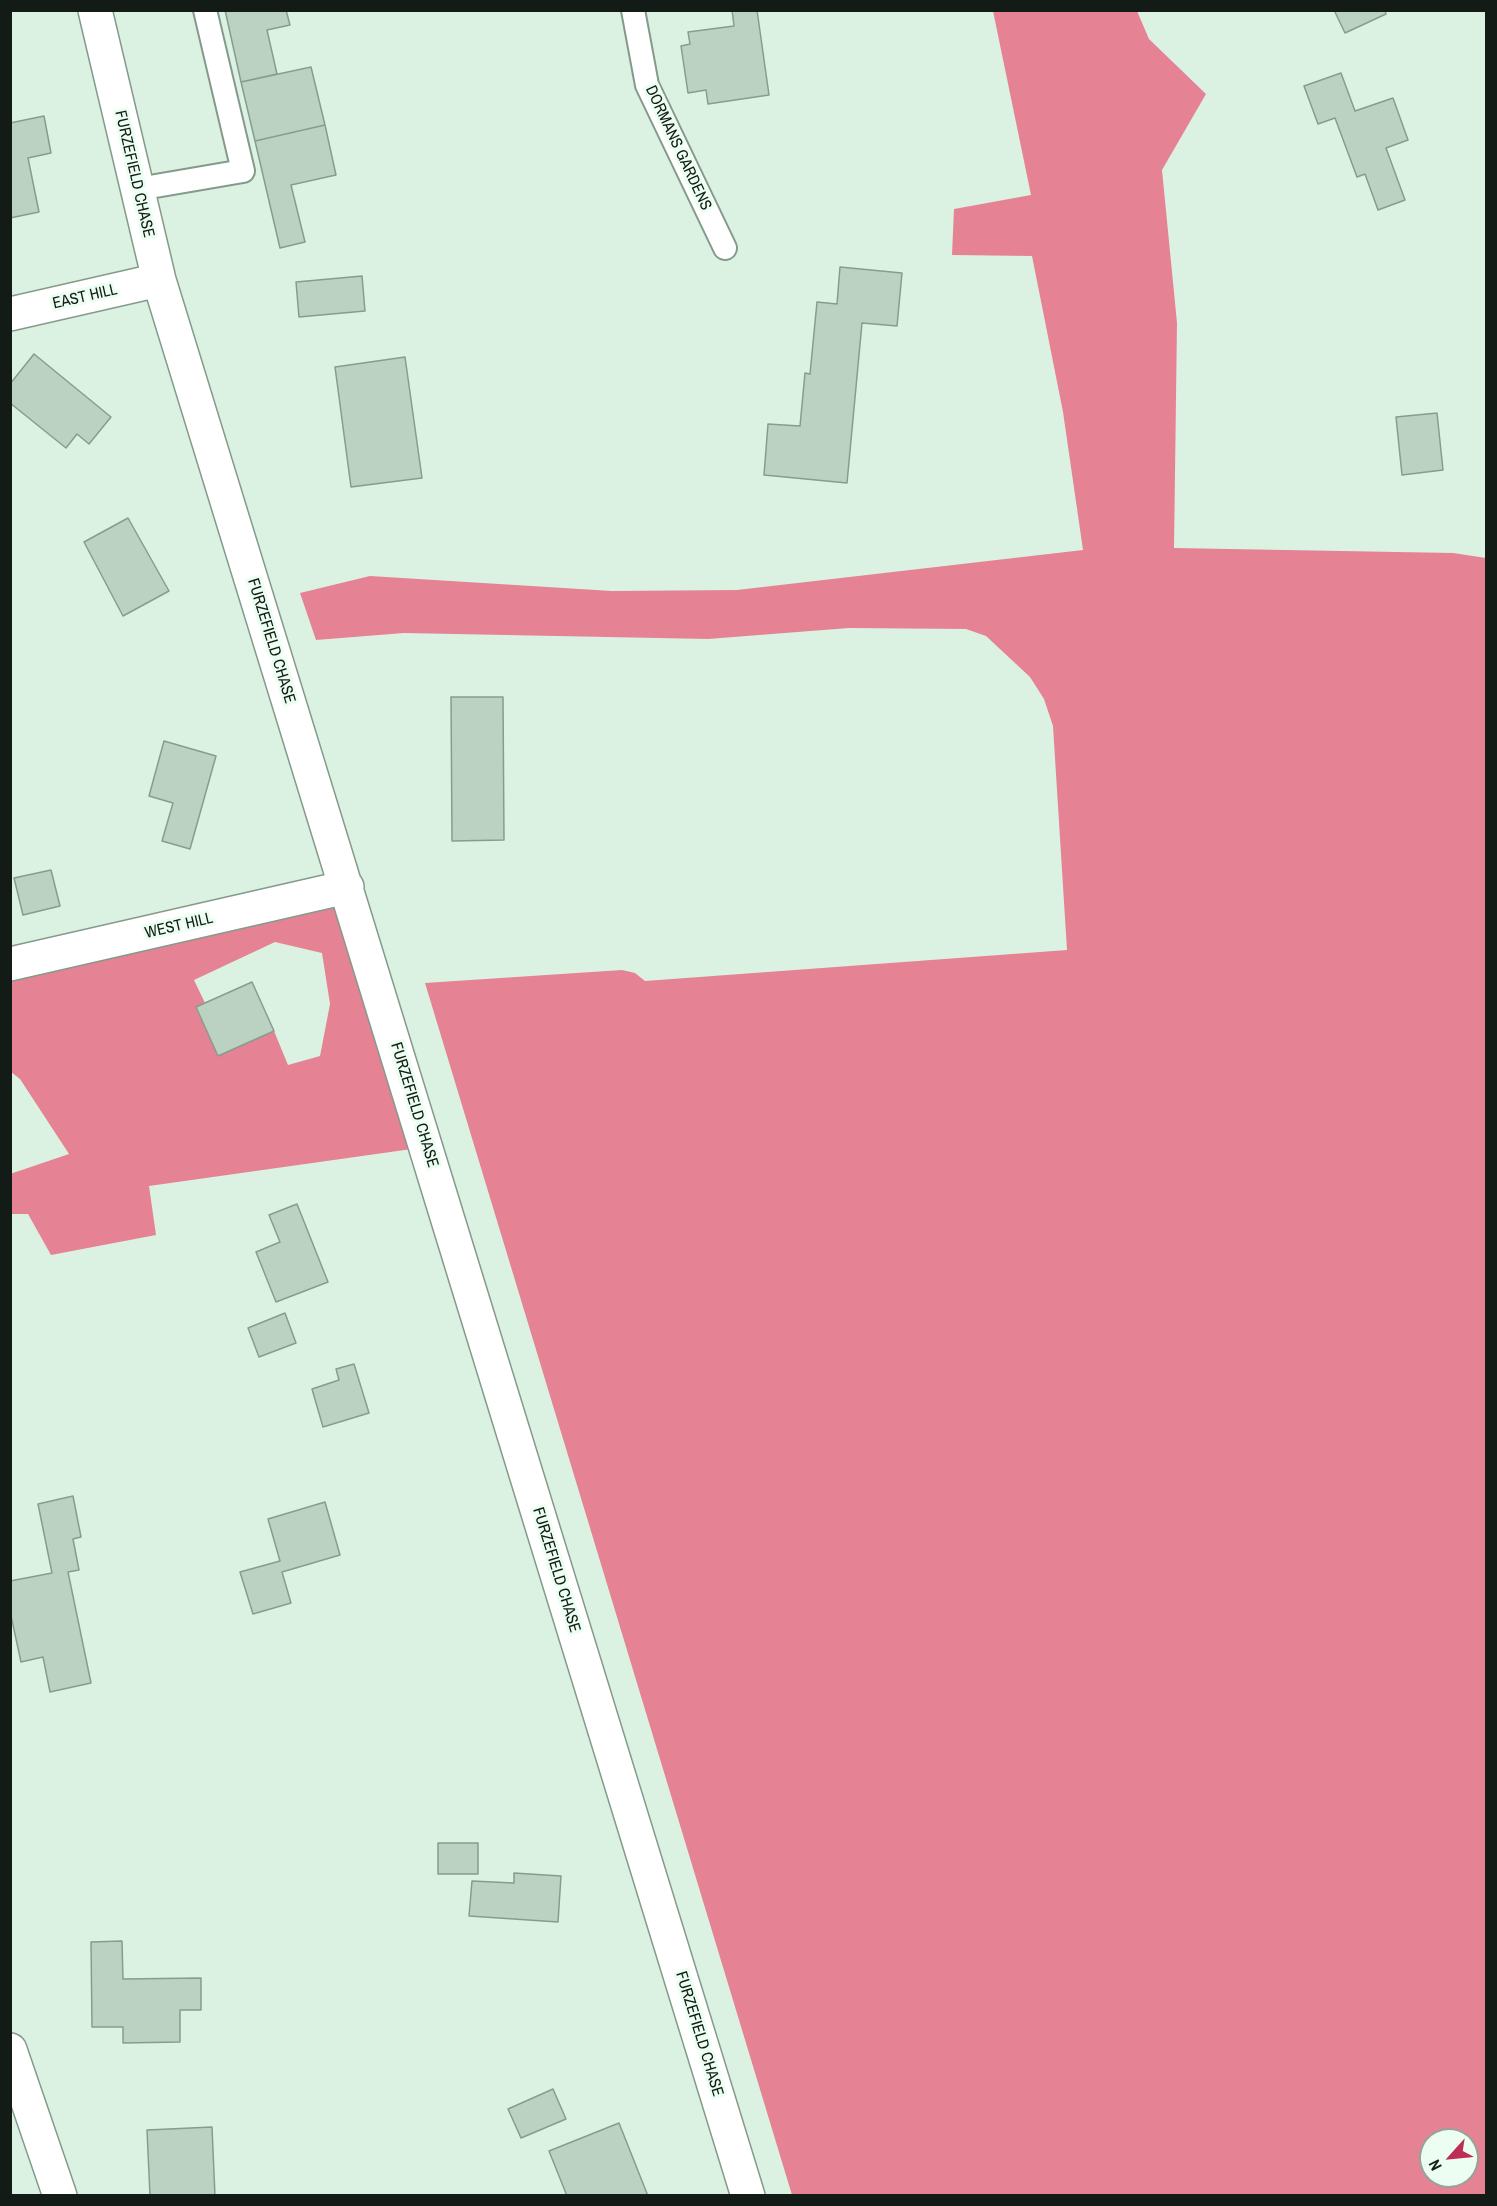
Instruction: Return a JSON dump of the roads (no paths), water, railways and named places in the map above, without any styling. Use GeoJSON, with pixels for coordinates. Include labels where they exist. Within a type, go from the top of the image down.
{"type":"FeatureCollection","features":[{"type":"Feature","properties":{"kind":"street","name":"FURZEFIELD CHASE"},"geometry":{"type":"LineString","coordinates":[[95,10],[159,280],[748,2196]]}},
{"type":"Feature","properties":{"kind":"street","name":"EAST HILL"},"geometry":{"type":"LineString","coordinates":[[10,314],[159,280]]}},
{"type":"Feature","properties":{"kind":"street","name":"WEST HILL"},"geometry":{"type":"LineString","coordinates":[[10,964],[347,887]]}},
{"type":"Feature","properties":{"kind":"street"},"geometry":{"type":"LineString","coordinates":[[10,2050],[60,2196]]}},
{"type":"Feature","properties":{"kind":"lane"},"geometry":{"type":"LineString","coordinates":[[138,189],[243,171],[205,10]]}},
{"type":"Feature","properties":{"kind":"lane","name":"DORMANS GARDENS"},"geometry":{"type":"LineString","coordinates":[[633,10],[647,85],[725,248]]}}]}
